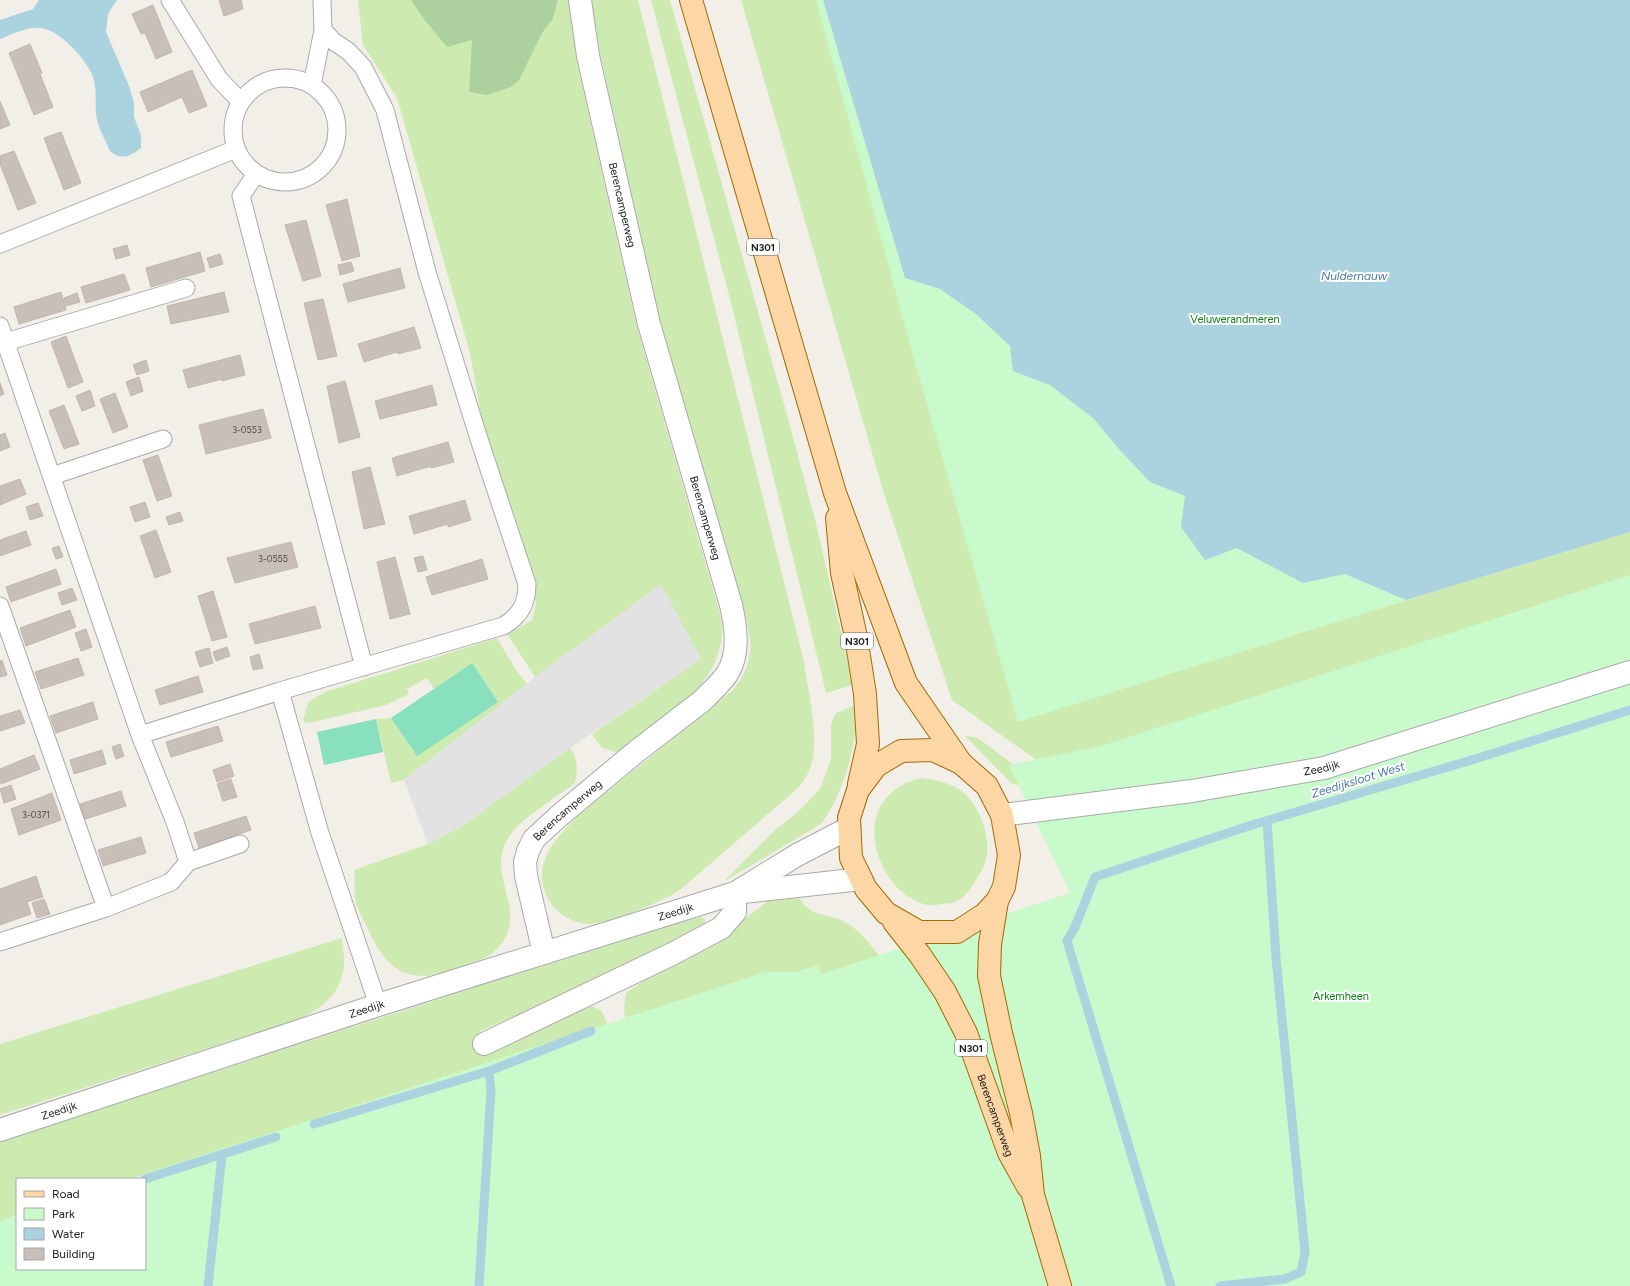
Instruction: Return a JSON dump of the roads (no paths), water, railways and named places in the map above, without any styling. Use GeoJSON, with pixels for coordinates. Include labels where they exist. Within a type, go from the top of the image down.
{"type":"FeatureCollection","features":[{"type":"Feature","properties":{"kind":"main road","name":"N301"},"geometry":{"type":"LineString","coordinates":[[691,0],[835,493],[906,684],[961,763]]}},
{"type":"Feature","properties":{"kind":"main road","name":"N301"},"geometry":{"type":"LineString","coordinates":[[835,493],[842,573],[856,637],[865,694],[868,744],[858,790]]}},
{"type":"Feature","properties":{"kind":"main road"},"geometry":{"type":"LineString","coordinates":[[858,790],[876,766],[901,751],[933,750],[961,763],[987,786],[1002,815],[1009,855],[1004,887],[997,901],[985,914],[957,932],[920,932],[886,913]]}},
{"type":"Feature","properties":{"kind":"main road","name":"Berencamperweg"},"geometry":{"type":"LineString","coordinates":[[858,790],[849,818],[851,858],[866,889],[920,955],[945,992],[966,1033],[1009,1153],[1033,1195]]}},
{"type":"Feature","properties":{"kind":"main road","name":"Berencamperweg"},"geometry":{"type":"LineString","coordinates":[[997,901],[990,944],[989,976],[1021,1113],[1029,1156],[1033,1195],[1060,1286]]}},
{"type":"Feature","properties":{"kind":"street","name":"Berencamperweg"},"geometry":{"type":"LineString","coordinates":[[544,953],[526,876],[525,862],[528,851],[534,839],[564,812],[702,701],[728,673],[736,638],[736,626],[731,605],[649,324],[588,56],[580,0]]}},
{"type":"Feature","properties":{"kind":"street","name":"Zeedijk"},"geometry":{"type":"LineString","coordinates":[[1002,815],[1192,791],[1324,768],[1630,672]]}},
{"type":"Feature","properties":{"kind":"street","name":"Zeedijk"},"geometry":{"type":"LineString","coordinates":[[735,893],[797,855],[849,828]]}},
{"type":"Feature","properties":{"kind":"street","name":"Zeedijk"},"geometry":{"type":"LineString","coordinates":[[0,1130],[378,1005],[735,893],[861,880]]}},
{"type":"Feature","properties":{"kind":"street"},"geometry":{"type":"LineString","coordinates":[[484,1044],[672,954],[720,928],[735,912],[735,893]]}},
{"type":"Feature","properties":{"kind":"lane"},"geometry":{"type":"LineString","coordinates":[[170,0],[218,79],[241,102]]}},
{"type":"Feature","properties":{"kind":"lane"},"geometry":{"type":"LineString","coordinates":[[312,85],[323,30],[322,0]]}},
{"type":"Feature","properties":{"kind":"lane"},"geometry":{"type":"LineString","coordinates":[[140,734],[280,691],[503,626],[513,620],[521,612],[525,603],[527,584],[481,446],[427,272],[385,110],[363,67],[348,50],[333,41],[323,30]]}},
{"type":"Feature","properties":{"kind":"lane"},"geometry":{"type":"LineString","coordinates":[[282,79],[298,80],[312,85],[325,98],[333,112],[336,128],[335,143],[328,158],[317,170],[303,179],[287,182],[271,180],[256,174],[244,163],[236,149],[233,133],[234,117],[241,102],[252,90],[266,82],[282,79]]}},
{"type":"Feature","properties":{"kind":"lane"},"geometry":{"type":"LineString","coordinates":[[0,244],[236,149]]}},
{"type":"Feature","properties":{"kind":"lane"},"geometry":{"type":"LineString","coordinates":[[256,174],[241,196],[364,667]]}},
{"type":"Feature","properties":{"kind":"lane"},"geometry":{"type":"LineString","coordinates":[[6,342],[186,288]]}},
{"type":"Feature","properties":{"kind":"lane"},"geometry":{"type":"LineString","coordinates":[[0,326],[140,734],[175,822],[188,862]]}},
{"type":"Feature","properties":{"kind":"lane"},"geometry":{"type":"LineString","coordinates":[[52,476],[163,440]]}},
{"type":"Feature","properties":{"kind":"lane"},"geometry":{"type":"LineString","coordinates":[[0,606],[106,908]]}},
{"type":"Feature","properties":{"kind":"lane"},"geometry":{"type":"LineString","coordinates":[[280,691],[320,833],[378,1005]]}},
{"type":"Feature","properties":{"kind":"lane"},"geometry":{"type":"LineString","coordinates":[[0,942],[106,908],[171,882],[188,862],[240,844]]}},
{"type":"Feature","properties":{"kind":"water"},"geometry":{"type":"Polygon","coordinates":[[[39,0],[117,0],[108,14],[106,32],[129,86],[134,103],[134,117],[141,135],[141,148],[130,155],[122,157],[110,151],[97,119],[93,77],[85,62],[64,40],[56,34],[41,28],[31,28],[0,39],[0,20],[33,9],[39,0]]]}},
{"type":"Feature","properties":{"kind":"water","name":"Nuldernauw"},"geometry":{"type":"Polygon","coordinates":[[[823,0],[1630,0],[1630,532],[1406,600],[1345,574],[1303,583],[1237,548],[1205,560],[1181,527],[1185,496],[1150,482],[1119,449],[1093,418],[1050,385],[1013,371],[1010,346],[976,314],[940,289],[905,278],[823,0]]]}},
{"type":"Feature","properties":{"kind":"waterway","name":"Zeedijksloot West"},"geometry":{"type":"LineString","coordinates":[[1171,1286],[1067,941],[1075,927],[1095,877],[1252,825],[1475,759],[1630,710]]}},
{"type":"Feature","properties":{"kind":"waterway"},"geometry":{"type":"LineString","coordinates":[[1220,1286],[1285,1279],[1301,1272],[1305,1252],[1276,958],[1267,821]]}},
{"type":"Feature","properties":{"kind":"waterway"},"geometry":{"type":"LineString","coordinates":[[314,1124],[489,1071],[591,1031]]}},
{"type":"Feature","properties":{"kind":"waterway"},"geometry":{"type":"LineString","coordinates":[[479,1286],[491,1091],[489,1071]]}},
{"type":"Feature","properties":{"kind":"waterway"},"geometry":{"type":"LineString","coordinates":[[146,1179],[276,1137]]}},
{"type":"Feature","properties":{"kind":"waterway"},"geometry":{"type":"LineString","coordinates":[[208,1286],[222,1155]]}},
{"type":"Feature","properties":{"kind":"park label","name":"Veluwerandmeren"},"geometry":{"type":"Point","coordinates":[1235,319]}},
{"type":"Feature","properties":{"kind":"park label","name":"Arkemheen"},"geometry":{"type":"Point","coordinates":[1341,996]}}]}
